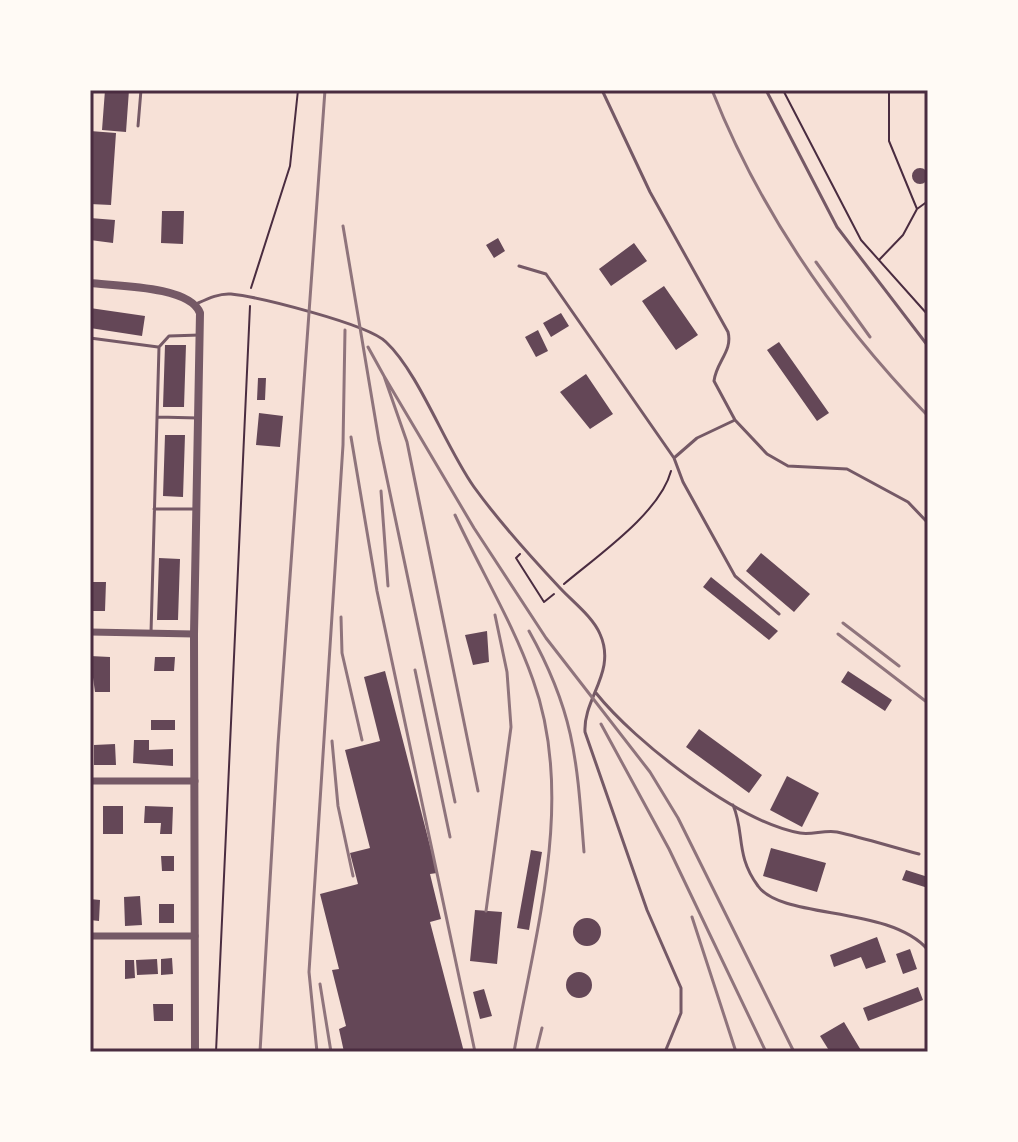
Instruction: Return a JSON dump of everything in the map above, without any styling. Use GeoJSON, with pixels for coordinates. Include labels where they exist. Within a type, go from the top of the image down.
{"type":"FeatureCollection","features":[{"type":"Feature","properties":{"kind":"street"},"geometry":{"type":"LineString","coordinates":[[90,283],[168,293],[196,304],[202,335],[194,634],[195,1052]]}},
{"type":"Feature","properties":{"kind":"street"},"geometry":{"type":"LineString","coordinates":[[91,632],[194,634]]}},
{"type":"Feature","properties":{"kind":"street"},"geometry":{"type":"LineString","coordinates":[[90,781],[195,781]]}},
{"type":"Feature","properties":{"kind":"street"},"geometry":{"type":"LineString","coordinates":[[90,936],[195,936]]}},
{"type":"Feature","properties":{"kind":"lane"},"geometry":{"type":"LineString","coordinates":[[138,126],[141,90]]}},
{"type":"Feature","properties":{"kind":"lane"},"geometry":{"type":"LineString","coordinates":[[602,90],[650,192],[728,332],[728,349],[717,367],[714,381],[735,420],[767,454],[788,466],[847,469],[908,502],[928,523]]}},
{"type":"Feature","properties":{"kind":"lane"},"geometry":{"type":"LineString","coordinates":[[766,90],[837,227],[928,346]]}},
{"type":"Feature","properties":{"kind":"lane"},"geometry":{"type":"LineString","coordinates":[[519,266],[546,274],[674,458],[683,482],[735,576],[779,614]]}},
{"type":"Feature","properties":{"kind":"lane"},"geometry":{"type":"LineString","coordinates":[[196,304],[222,294],[250,298],[364,330],[385,341],[408,372],[440,433],[474,486],[525,550],[599,631],[604,660],[596,693],[584,715],[585,732],[647,910],[681,988],[681,1013],[665,1052]]}},
{"type":"Feature","properties":{"kind":"lane"},"geometry":{"type":"LineString","coordinates":[[151,633],[159,347],[169,336],[202,335]]}},
{"type":"Feature","properties":{"kind":"lane"},"geometry":{"type":"LineString","coordinates":[[90,338],[159,347]]}},
{"type":"Feature","properties":{"kind":"lane"},"geometry":{"type":"LineString","coordinates":[[158,417],[200,418]]}},
{"type":"Feature","properties":{"kind":"lane"},"geometry":{"type":"LineString","coordinates":[[674,458],[697,438],[735,420]]}},
{"type":"Feature","properties":{"kind":"lane"},"geometry":{"type":"LineString","coordinates":[[154,509],[197,509]]}},
{"type":"Feature","properties":{"kind":"lane"},"geometry":{"type":"LineString","coordinates":[[596,693],[612,713],[644,741],[733,805],[798,833],[835,832],[919,854]]}},
{"type":"Feature","properties":{"kind":"lane"},"geometry":{"type":"LineString","coordinates":[[733,805],[744,859],[757,885],[769,897],[885,925],[916,939],[928,950]]}},
{"type":"Feature","properties":{"kind":"path"},"geometry":{"type":"LineString","coordinates":[[250,289],[290,166],[298,90]]}},
{"type":"Feature","properties":{"kind":"path"},"geometry":{"type":"LineString","coordinates":[[783,90],[861,240],[928,315]]}},
{"type":"Feature","properties":{"kind":"path"},"geometry":{"type":"LineString","coordinates":[[889,90],[889,141],[917,209]]}},
{"type":"Feature","properties":{"kind":"path"},"geometry":{"type":"LineString","coordinates":[[878,261],[903,235],[917,209],[928,201]]}},
{"type":"Feature","properties":{"kind":"path"},"geometry":{"type":"LineString","coordinates":[[216,1052],[250,298]]}},
{"type":"Feature","properties":{"kind":"path"},"geometry":{"type":"LineString","coordinates":[[516,558],[544,602],[632,526],[668,483],[674,458]]}},
{"type":"Feature","properties":{"kind":"building"},"geometry":{"type":"Polygon","coordinates":[[[105,90],[129,90],[126,132],[102,130],[105,90]]]}},
{"type":"Feature","properties":{"kind":"building"},"geometry":{"type":"Polygon","coordinates":[[[90,131],[116,133],[111,205],[90,204],[90,131]]]}},
{"type":"Feature","properties":{"kind":"building"},"geometry":{"type":"Polygon","coordinates":[[[920,168],[928,176],[920,184],[912,176],[920,168]]]}},
{"type":"Feature","properties":{"kind":"building"},"geometry":{"type":"Polygon","coordinates":[[[162,211],[184,211],[183,244],[161,243],[162,211]]]}},
{"type":"Feature","properties":{"kind":"building"},"geometry":{"type":"Polygon","coordinates":[[[90,218],[115,220],[113,243],[90,240],[90,218]]]}},
{"type":"Feature","properties":{"kind":"building"},"geometry":{"type":"Polygon","coordinates":[[[498,238],[505,251],[494,258],[486,245],[498,238]]]}},
{"type":"Feature","properties":{"kind":"building"},"geometry":{"type":"Polygon","coordinates":[[[634,243],[647,261],[611,286],[599,269],[634,243]]]}},
{"type":"Feature","properties":{"kind":"building"},"geometry":{"type":"Polygon","coordinates":[[[664,286],[698,335],[676,350],[642,301],[664,286]]]}},
{"type":"Feature","properties":{"kind":"building"},"geometry":{"type":"Polygon","coordinates":[[[90,308],[145,316],[142,336],[90,328],[90,308]]]}},
{"type":"Feature","properties":{"kind":"building"},"geometry":{"type":"Polygon","coordinates":[[[561,313],[569,326],[551,337],[543,323],[561,313]]]}},
{"type":"Feature","properties":{"kind":"building"},"geometry":{"type":"Polygon","coordinates":[[[538,330],[548,351],[536,357],[525,337],[538,330]]]}},
{"type":"Feature","properties":{"kind":"building"},"geometry":{"type":"Polygon","coordinates":[[[779,342],[829,413],[817,421],[767,350],[779,342]]]}},
{"type":"Feature","properties":{"kind":"building"},"geometry":{"type":"Polygon","coordinates":[[[165,345],[186,345],[184,407],[163,407],[165,345]]]}},
{"type":"Feature","properties":{"kind":"building"},"geometry":{"type":"Polygon","coordinates":[[[586,374],[613,414],[590,429],[560,392],[586,374]]]}},
{"type":"Feature","properties":{"kind":"building"},"geometry":{"type":"Polygon","coordinates":[[[258,378],[266,378],[265,400],[257,400],[258,378]]]}},
{"type":"Feature","properties":{"kind":"building"},"geometry":{"type":"Polygon","coordinates":[[[259,413],[283,416],[280,447],[256,445],[259,413]]]}},
{"type":"Feature","properties":{"kind":"building"},"geometry":{"type":"Polygon","coordinates":[[[165,435],[185,435],[183,497],[163,496],[165,435]]]}},
{"type":"Feature","properties":{"kind":"building"},"geometry":{"type":"Polygon","coordinates":[[[761,553],[810,594],[794,612],[746,571],[761,553]]]}},
{"type":"Feature","properties":{"kind":"building"},"geometry":{"type":"Polygon","coordinates":[[[159,558],[180,559],[178,620],[157,620],[159,558]]]}},
{"type":"Feature","properties":{"kind":"building"},"geometry":{"type":"Polygon","coordinates":[[[711,577],[778,631],[769,640],[703,587],[711,577]]]}},
{"type":"Feature","properties":{"kind":"building"},"geometry":{"type":"Polygon","coordinates":[[[90,582],[106,582],[105,611],[90,611],[90,582]]]}},
{"type":"Feature","properties":{"kind":"building"},"geometry":{"type":"Polygon","coordinates":[[[487,631],[489,662],[473,665],[465,635],[487,631]]]}},
{"type":"Feature","properties":{"kind":"building"},"geometry":{"type":"Polygon","coordinates":[[[90,656],[110,657],[110,692],[95,692],[90,656]]]}},
{"type":"Feature","properties":{"kind":"building"},"geometry":{"type":"Polygon","coordinates":[[[155,657],[175,657],[174,671],[154,671],[155,657]]]}},
{"type":"Feature","properties":{"kind":"building"},"geometry":{"type":"Polygon","coordinates":[[[385,671],[437,873],[430,874],[441,919],[430,922],[464,1052],[344,1052],[339,1029],[346,1026],[332,970],[339,969],[320,894],[358,884],[350,853],[370,848],[345,750],[380,741],[364,677],[385,671]]]}},
{"type":"Feature","properties":{"kind":"building"},"geometry":{"type":"Polygon","coordinates":[[[848,671],[892,700],[885,711],[841,682],[848,671]]]}},
{"type":"Feature","properties":{"kind":"building"},"geometry":{"type":"Polygon","coordinates":[[[151,720],[175,720],[175,730],[151,730],[151,720]]]}},
{"type":"Feature","properties":{"kind":"building"},"geometry":{"type":"Polygon","coordinates":[[[699,729],[762,775],[749,793],[686,747],[699,729]]]}},
{"type":"Feature","properties":{"kind":"building"},"geometry":{"type":"Polygon","coordinates":[[[134,740],[149,740],[149,750],[173,749],[173,766],[133,763],[134,740]]]}},
{"type":"Feature","properties":{"kind":"building"},"geometry":{"type":"Polygon","coordinates":[[[115,744],[116,765],[94,765],[94,745],[115,744]]]}},
{"type":"Feature","properties":{"kind":"building"},"geometry":{"type":"Polygon","coordinates":[[[787,776],[819,793],[802,827],[770,810],[787,776]]]}},
{"type":"Feature","properties":{"kind":"building"},"geometry":{"type":"Polygon","coordinates":[[[103,806],[123,806],[123,834],[103,834],[103,806]]]}},
{"type":"Feature","properties":{"kind":"building"},"geometry":{"type":"Polygon","coordinates":[[[145,806],[173,807],[172,834],[160,834],[161,823],[144,823],[145,806]]]}},
{"type":"Feature","properties":{"kind":"building"},"geometry":{"type":"Polygon","coordinates":[[[771,848],[826,863],[817,892],[763,876],[771,848]]]}},
{"type":"Feature","properties":{"kind":"building"},"geometry":{"type":"Polygon","coordinates":[[[531,850],[542,852],[529,930],[517,928],[531,850]]]}},
{"type":"Feature","properties":{"kind":"building"},"geometry":{"type":"Polygon","coordinates":[[[161,856],[174,856],[174,871],[162,871],[161,856]]]}},
{"type":"Feature","properties":{"kind":"building"},"geometry":{"type":"Polygon","coordinates":[[[906,870],[928,877],[928,888],[902,880],[906,870]]]}},
{"type":"Feature","properties":{"kind":"building"},"geometry":{"type":"Polygon","coordinates":[[[140,896],[142,925],[125,926],[124,897],[140,896]]]}},
{"type":"Feature","properties":{"kind":"building"},"geometry":{"type":"Polygon","coordinates":[[[90,899],[100,900],[99,921],[90,920],[90,899]]]}},
{"type":"Feature","properties":{"kind":"building"},"geometry":{"type":"Polygon","coordinates":[[[159,904],[174,904],[174,923],[159,923],[159,904]]]}},
{"type":"Feature","properties":{"kind":"building"},"geometry":{"type":"Polygon","coordinates":[[[475,910],[502,912],[497,964],[470,961],[475,910]]]}},
{"type":"Feature","properties":{"kind":"building"},"geometry":{"type":"Polygon","coordinates":[[[587,918],[597,922],[601,932],[597,942],[587,946],[577,942],[573,932],[577,922],[587,918]]]}},
{"type":"Feature","properties":{"kind":"building"},"geometry":{"type":"Polygon","coordinates":[[[877,937],[886,962],[866,969],[861,957],[834,967],[830,955],[877,937]]]}},
{"type":"Feature","properties":{"kind":"building"},"geometry":{"type":"Polygon","coordinates":[[[910,949],[917,969],[903,974],[896,954],[910,949]]]}},
{"type":"Feature","properties":{"kind":"building"},"geometry":{"type":"Polygon","coordinates":[[[172,958],[173,974],[161,975],[161,959],[172,958]]]}},
{"type":"Feature","properties":{"kind":"building"},"geometry":{"type":"Polygon","coordinates":[[[157,959],[158,974],[137,975],[136,960],[157,959]]]}},
{"type":"Feature","properties":{"kind":"building"},"geometry":{"type":"Polygon","coordinates":[[[125,960],[134,960],[135,978],[125,979],[125,960]]]}},
{"type":"Feature","properties":{"kind":"building"},"geometry":{"type":"Polygon","coordinates":[[[579,972],[588,976],[592,985],[588,994],[579,998],[570,994],[566,985],[570,976],[579,972]]]}},
{"type":"Feature","properties":{"kind":"building"},"geometry":{"type":"Polygon","coordinates":[[[918,987],[923,1000],[868,1021],[863,1008],[918,987]]]}},
{"type":"Feature","properties":{"kind":"building"},"geometry":{"type":"Polygon","coordinates":[[[484,989],[492,1016],[480,1019],[473,992],[484,989]]]}},
{"type":"Feature","properties":{"kind":"building"},"geometry":{"type":"Polygon","coordinates":[[[153,1004],[173,1004],[173,1021],[154,1021],[153,1004]]]}},
{"type":"Feature","properties":{"kind":"building"},"geometry":{"type":"Polygon","coordinates":[[[844,1022],[862,1052],[830,1052],[820,1036],[844,1022]]]}},
{"type":"Feature","properties":{"kind":"railway"},"geometry":{"type":"LineString","coordinates":[[260,1052],[278,744],[325,90]]}},
{"type":"Feature","properties":{"kind":"railway"},"geometry":{"type":"LineString","coordinates":[[712,90],[753,180],[804,264],[862,342],[928,416]]}},
{"type":"Feature","properties":{"kind":"railway"},"geometry":{"type":"LineString","coordinates":[[343,226],[379,441],[455,802]]}},
{"type":"Feature","properties":{"kind":"railway"},"geometry":{"type":"LineString","coordinates":[[816,262],[870,337]]}},
{"type":"Feature","properties":{"kind":"railway"},"geometry":{"type":"LineString","coordinates":[[317,1052],[309,972],[343,445],[345,330]]}},
{"type":"Feature","properties":{"kind":"railway"},"geometry":{"type":"LineString","coordinates":[[368,347],[384,376],[407,442],[478,791]]}},
{"type":"Feature","properties":{"kind":"railway"},"geometry":{"type":"LineString","coordinates":[[384,376],[474,528],[546,638],[650,772],[678,818],[794,1052]]}},
{"type":"Feature","properties":{"kind":"railway"},"geometry":{"type":"LineString","coordinates":[[351,437],[377,591],[475,1052]]}},
{"type":"Feature","properties":{"kind":"railway"},"geometry":{"type":"LineString","coordinates":[[381,491],[388,586]]}},
{"type":"Feature","properties":{"kind":"railway"},"geometry":{"type":"LineString","coordinates":[[455,515],[507,618],[533,680],[545,725],[551,771],[548,866],[514,1052]]}},
{"type":"Feature","properties":{"kind":"railway"},"geometry":{"type":"LineString","coordinates":[[486,911],[511,727],[507,672],[495,615]]}},
{"type":"Feature","properties":{"kind":"railway"},"geometry":{"type":"LineString","coordinates":[[341,617],[342,653],[362,740]]}},
{"type":"Feature","properties":{"kind":"railway"},"geometry":{"type":"LineString","coordinates":[[843,623],[899,666]]}},
{"type":"Feature","properties":{"kind":"railway"},"geometry":{"type":"LineString","coordinates":[[529,631],[565,713],[576,764],[584,852]]}},
{"type":"Feature","properties":{"kind":"railway"},"geometry":{"type":"LineString","coordinates":[[838,634],[928,703]]}},
{"type":"Feature","properties":{"kind":"railway"},"geometry":{"type":"LineString","coordinates":[[415,670],[450,837]]}},
{"type":"Feature","properties":{"kind":"railway"},"geometry":{"type":"LineString","coordinates":[[601,724],[669,849],[766,1052]]}},
{"type":"Feature","properties":{"kind":"railway"},"geometry":{"type":"LineString","coordinates":[[332,741],[338,806],[353,876]]}},
{"type":"Feature","properties":{"kind":"railway"},"geometry":{"type":"LineString","coordinates":[[692,917],[736,1052]]}},
{"type":"Feature","properties":{"kind":"railway"},"geometry":{"type":"LineString","coordinates":[[320,984],[331,1052]]}},
{"type":"Feature","properties":{"kind":"railway"},"geometry":{"type":"LineString","coordinates":[[536,1052],[542,1028]]}}]}
